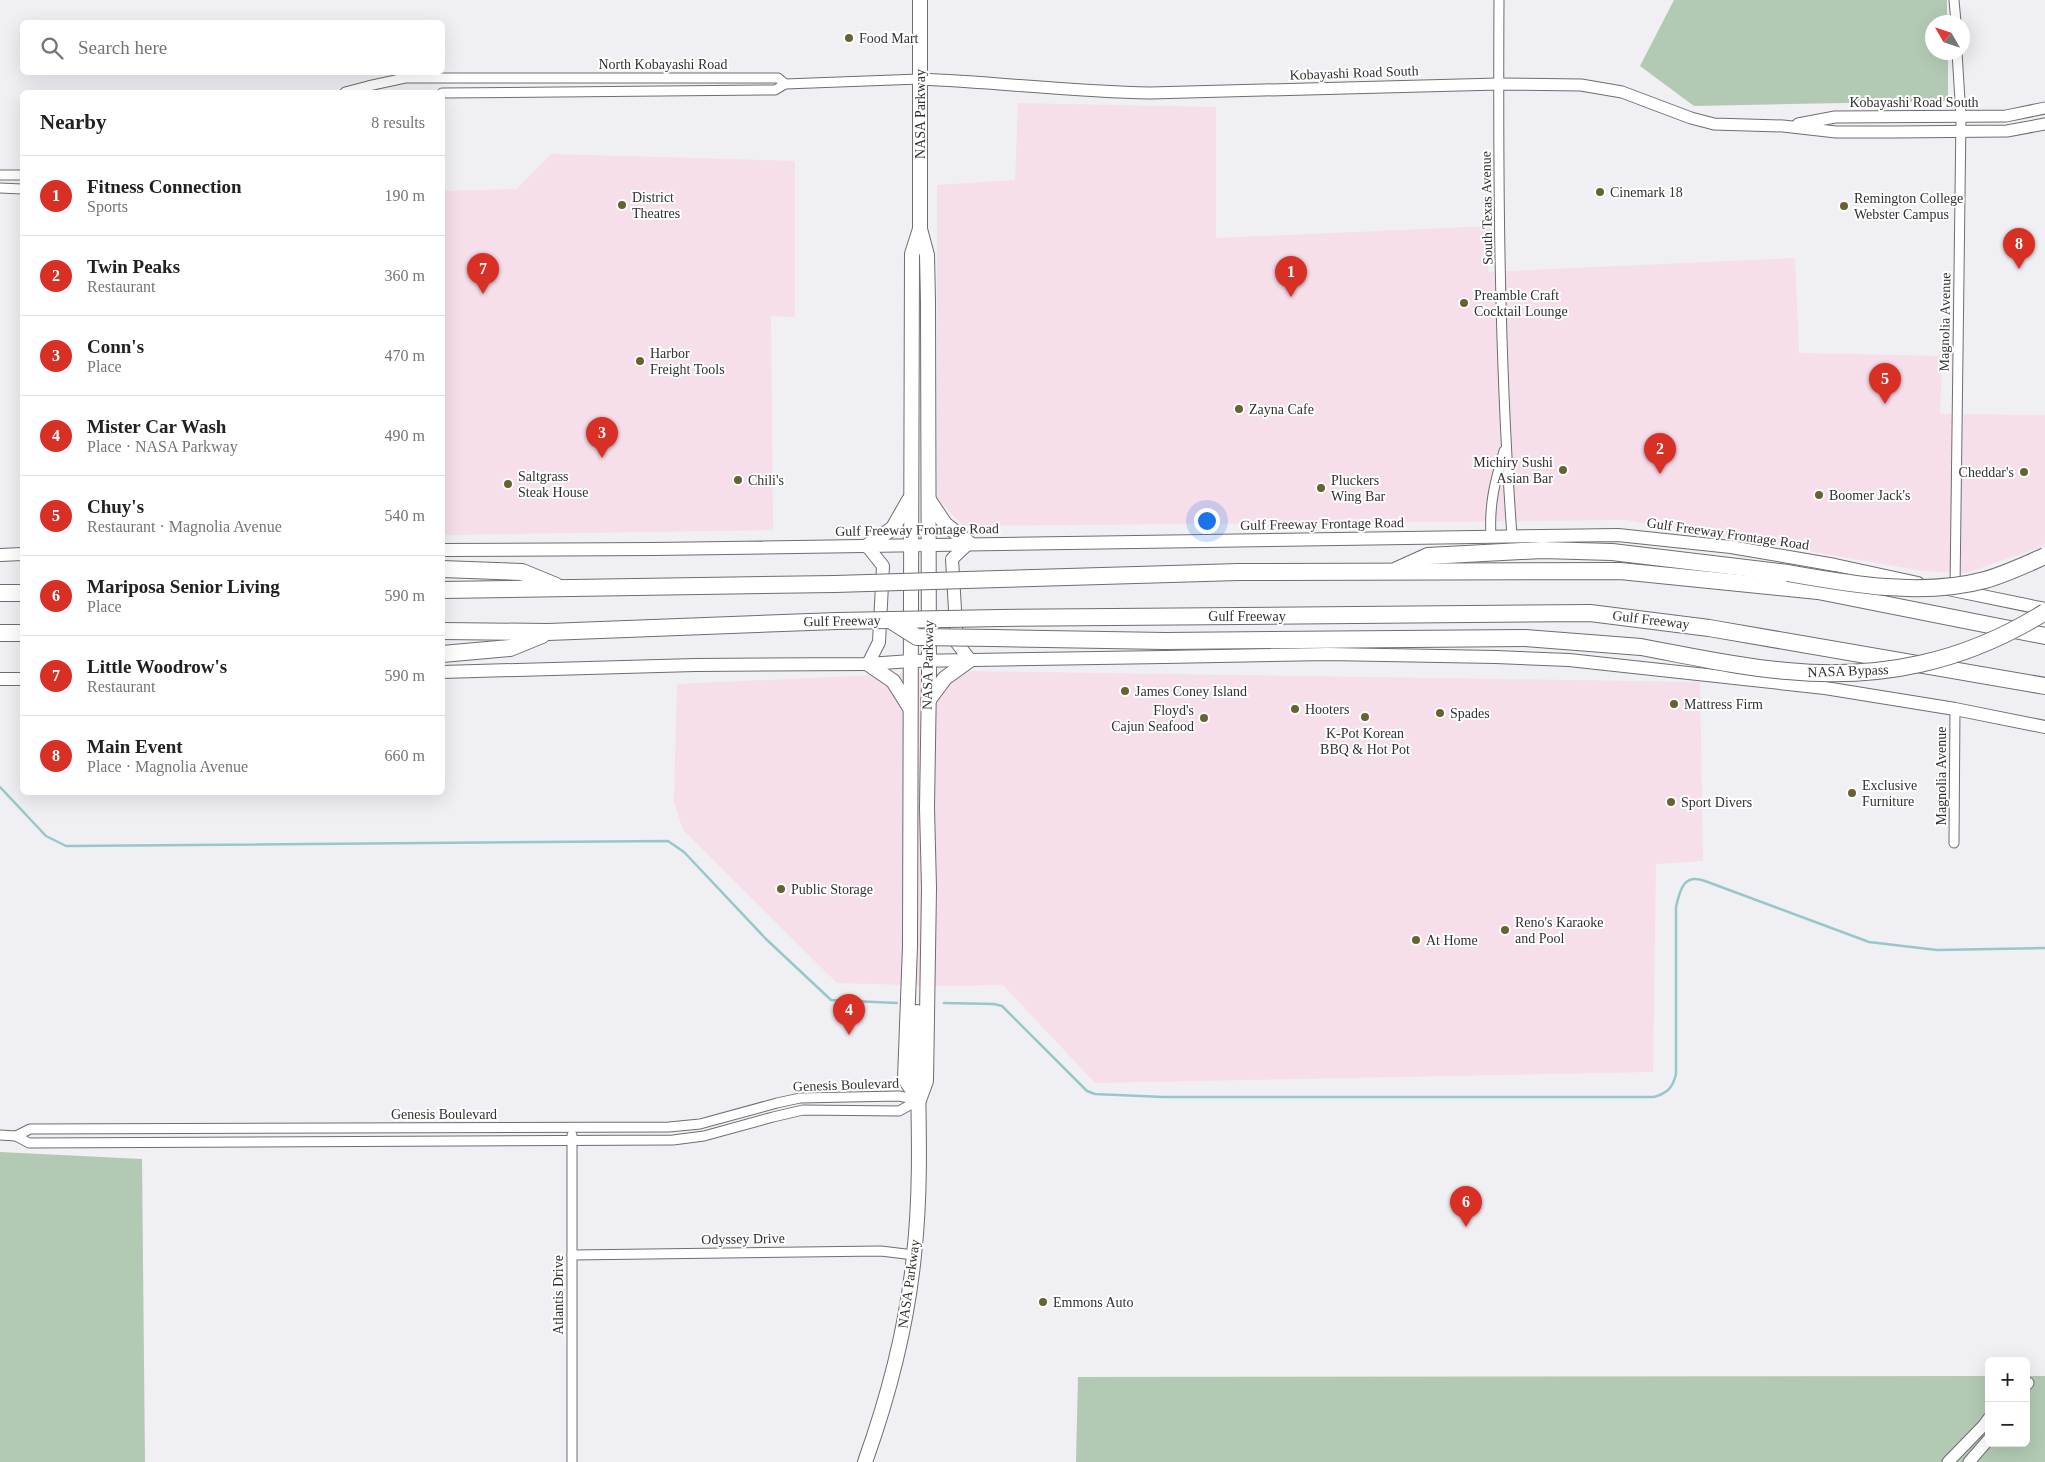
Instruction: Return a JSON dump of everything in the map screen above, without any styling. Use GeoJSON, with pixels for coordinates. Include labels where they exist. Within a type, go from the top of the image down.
{"type":"FeatureCollection","features":[{"type":"Feature","properties":{"kind":"highway"},"geometry":{"type":"LineString","coordinates":[[1390,573],[1428,556],[1542,550],[1612,552],[1788,573],[1846,583],[1877,586],[1947,586],[1983,580],[2016,569],[2045,556]]}},
{"type":"Feature","properties":{"kind":"highway"},"geometry":{"type":"LineString","coordinates":[[445,569],[522,572],[563,588]]}},
{"type":"Feature","properties":{"kind":"highway"},"geometry":{"type":"LineString","coordinates":[[445,590],[836,584],[1239,572],[1620,571],[1818,591],[2045,636]]}},
{"type":"Feature","properties":{"kind":"highway","name":"NASA Bypass"},"geometry":{"type":"LineString","coordinates":[[890,620],[917,637],[1165,641],[1516,638],[1641,647],[1785,671],[1835,674],[1911,667],[1959,654],[2007,634],[2045,611]]}},
{"type":"Feature","properties":{"kind":"highway","name":"Gulf Freeway"},"geometry":{"type":"LineString","coordinates":[[445,631],[548,632],[837,621],[1000,618],[1590,613],[1709,628],[2045,686]]}},
{"type":"Feature","properties":{"kind":"highway"},"geometry":{"type":"LineString","coordinates":[[445,654],[510,648],[548,632]]}},
{"type":"Feature","properties":{"kind":"highway"},"geometry":{"type":"LineString","coordinates":[[0,633],[20,633]]}},
{"type":"Feature","properties":{"kind":"main road","name":"NASA Parkway"},"geometry":{"type":"LineString","coordinates":[[865,1462],[900,1346],[914,1255],[918,1207],[919,1100],[926,1081],[929,946],[927,255],[920,229],[920,0]]}},
{"type":"Feature","properties":{"kind":"main road","name":"NASA Parkway"},"geometry":{"type":"LineString","coordinates":[[919,1100],[905,1079],[910,990],[912,254],[920,229]]}},
{"type":"Feature","properties":{"kind":"main road"},"geometry":{"type":"LineString","coordinates":[[868,664],[879,642],[883,566],[867,546],[893,528],[910,497]]}},
{"type":"Feature","properties":{"kind":"main road"},"geometry":{"type":"LineString","coordinates":[[928,500],[945,524],[969,543],[952,558],[957,643],[970,660]]}},
{"type":"Feature","properties":{"kind":"main road","name":"Gulf Freeway Frontage Road"},"geometry":{"type":"LineString","coordinates":[[445,550],[653,549],[1618,535],[1731,547],[1835,565],[2045,611]]}},
{"type":"Feature","properties":{"kind":"main road"},"geometry":{"type":"LineString","coordinates":[[0,555],[20,554]]}},
{"type":"Feature","properties":{"kind":"main road"},"geometry":{"type":"LineString","coordinates":[[445,672],[695,665],[868,664],[929,660],[1328,654],[1496,657],[1569,660],[1825,688],[1955,709],[2045,728]]}},
{"type":"Feature","properties":{"kind":"main road"},"geometry":{"type":"LineString","coordinates":[[928,702],[945,678],[970,660]]}},
{"type":"Feature","properties":{"kind":"main road"},"geometry":{"type":"LineString","coordinates":[[868,664],[893,681],[911,710]]}},
{"type":"Feature","properties":{"kind":"main road"},"geometry":{"type":"LineString","coordinates":[[0,679],[20,679]]}},
{"type":"Feature","properties":{"kind":"main road"},"geometry":{"type":"LineString","coordinates":[[910,946],[929,946]]}},
{"type":"Feature","properties":{"kind":"street","name":"South Texas Avenue"},"geometry":{"type":"LineString","coordinates":[[1499,0],[1498,84],[1505,446],[1512,536]]}},
{"type":"Feature","properties":{"kind":"street"},"geometry":{"type":"LineString","coordinates":[[1954,0],[1955,15]]}},
{"type":"Feature","properties":{"kind":"street","name":"Magnolia Avenue"},"geometry":{"type":"LineString","coordinates":[[1955,591],[1961,132],[1957,60]]}},
{"type":"Feature","properties":{"kind":"street","name":"North Kobayashi Road"},"geometry":{"type":"LineString","coordinates":[[353,90],[405,78],[778,78],[785,84]]}},
{"type":"Feature","properties":{"kind":"street"},"geometry":{"type":"LineString","coordinates":[[538,93],[539,78]]}},
{"type":"Feature","properties":{"kind":"street","name":"North Kobayashi Road"},"geometry":{"type":"LineString","coordinates":[[445,93],[775,90],[785,84],[920,79]]}},
{"type":"Feature","properties":{"kind":"street","name":"Kobayashi Road South"},"geometry":{"type":"LineString","coordinates":[[920,79],[1097,92],[1150,93],[1498,84],[1598,87],[1622,92],[1691,118],[1714,124],[1784,126],[1836,132],[2007,131],[2045,124]]}},
{"type":"Feature","properties":{"kind":"street","name":"Kobayashi Road South"},"geometry":{"type":"LineString","coordinates":[[1784,126],[1835,117],[1961,118],[2006,116],[2045,108]]}},
{"type":"Feature","properties":{"kind":"street"},"geometry":{"type":"LineString","coordinates":[[0,176],[20,175]]}},
{"type":"Feature","properties":{"kind":"street"},"geometry":{"type":"LineString","coordinates":[[0,188],[20,188]]}},
{"type":"Feature","properties":{"kind":"street","name":"South Texas Avenue"},"geometry":{"type":"LineString","coordinates":[[1491,536],[1490,513],[1493,488],[1505,446]]}},
{"type":"Feature","properties":{"kind":"street","name":"Magnolia Avenue"},"geometry":{"type":"LineString","coordinates":[[1954,843],[1955,709]]}},
{"type":"Feature","properties":{"kind":"street","name":"Genesis Boulevard"},"geometry":{"type":"LineString","coordinates":[[0,1136],[16,1136],[30,1129],[686,1126],[714,1121],[777,1102],[809,1098],[900,1096],[919,1100]]}},
{"type":"Feature","properties":{"kind":"street","name":"Genesis Boulevard"},"geometry":{"type":"LineString","coordinates":[[16,1136],[29,1143],[689,1138],[704,1136],[773,1116],[803,1110],[899,1111],[919,1100]]}},
{"type":"Feature","properties":{"kind":"street","name":"Atlantis Drive"},"geometry":{"type":"LineString","coordinates":[[572,1127],[572,1462]]}},
{"type":"Feature","properties":{"kind":"street"},"geometry":{"type":"LineString","coordinates":[[293,1128],[293,1141]]}},
{"type":"Feature","properties":{"kind":"street"},"geometry":{"type":"LineString","coordinates":[[431,1128],[431,1140]]}},
{"type":"Feature","properties":{"kind":"street","name":"Odyssey Drive"},"geometry":{"type":"LineString","coordinates":[[572,1255],[881,1251],[914,1255]]}},
{"type":"Feature","properties":{"kind":"street"},"geometry":{"type":"LineString","coordinates":[[1948,1462],[1985,1424]]}},
{"type":"Feature","properties":{"kind":"street"},"geometry":{"type":"LineString","coordinates":[[1968,1462],[1985,1444]]}},
{"type":"Feature","properties":{"kind":"shaded area"},"geometry":{"type":"Polygon","coordinates":[[[1018,103],[1216,107],[1216,238],[1492,226],[1488,272],[1795,258],[1799,353],[1942,356],[1940,414],[2045,415],[2045,543],[2041,547],[1966,573],[1924,571],[1626,520],[964,526],[937,499],[937,185],[1015,180],[1018,103]]]}},
{"type":"Feature","properties":{"kind":"shaded area"},"geometry":{"type":"Polygon","coordinates":[[[551,154],[795,161],[795,317],[771,316],[773,530],[445,535],[445,191],[517,189],[551,154]]]}},
{"type":"Feature","properties":{"kind":"shaded area"},"geometry":{"type":"Polygon","coordinates":[[[968,671],[1700,682],[1703,861],[1656,864],[1653,1072],[1095,1083],[1003,985],[943,986],[837,983],[683,830],[674,802],[677,684],[968,671]]]}},
{"type":"Feature","properties":{"kind":"green space"},"geometry":{"type":"Polygon","coordinates":[[[1674,0],[1947,0],[1947,15],[1925,15],[1925,60],[1948,60],[1948,101],[1694,106],[1640,66],[1674,0]]]}},
{"type":"Feature","properties":{"kind":"green space"},"geometry":{"type":"Polygon","coordinates":[[[0,1152],[142,1159],[145,1462],[0,1462],[0,1152]]]}},
{"type":"Feature","properties":{"kind":"green space"},"geometry":{"type":"Polygon","coordinates":[[[1985,1376],[1985,1447],[2030,1447],[2030,1376],[2045,1376],[2045,1462],[1076,1462],[1078,1377],[1985,1376]]]}},
{"type":"Feature","properties":{"kind":"waterway"},"geometry":{"type":"LineString","coordinates":[[0,787],[46,836],[66,846],[668,841],[684,852],[766,939],[831,1000],[897,1003]]}},
{"type":"Feature","properties":{"kind":"waterway"},"geometry":{"type":"LineString","coordinates":[[944,1003],[994,1004],[1002,1006],[1087,1091],[1095,1094],[1163,1097],[1654,1097],[1663,1094],[1669,1089],[1676,1074],[1676,907],[1681,889],[1684,884],[1692,879],[1705,881],[1869,942],[1937,950],[2045,948]]}},
{"type":"Feature","properties":{"kind":"place","name":"Food Mart"},"geometry":{"type":"Point","coordinates":[849,38]}},
{"type":"Feature","properties":{"kind":"place","name":"Cinemark 18"},"geometry":{"type":"Point","coordinates":[1600,192]}},
{"type":"Feature","properties":{"kind":"place","name":"District Theatres"},"geometry":{"type":"Point","coordinates":[622,205]}},
{"type":"Feature","properties":{"kind":"place","name":"Remington College Webster Campus"},"geometry":{"type":"Point","coordinates":[1844,206]}},
{"type":"Feature","properties":{"kind":"place","name":"Main Event"},"geometry":{"type":"Point","coordinates":[2019,269]}},
{"type":"Feature","properties":{"kind":"place","name":"Little Woodrow's"},"geometry":{"type":"Point","coordinates":[483,294]}},
{"type":"Feature","properties":{"kind":"place","name":"Fitness Connection"},"geometry":{"type":"Point","coordinates":[1291,297]}},
{"type":"Feature","properties":{"kind":"place","name":"Preamble Craft Cocktail Lounge"},"geometry":{"type":"Point","coordinates":[1464,303]}},
{"type":"Feature","properties":{"kind":"place","name":"Harbor Freight Tools"},"geometry":{"type":"Point","coordinates":[640,361]}},
{"type":"Feature","properties":{"kind":"place","name":"Chuy's"},"geometry":{"type":"Point","coordinates":[1885,404]}},
{"type":"Feature","properties":{"kind":"place","name":"Zayna Cafe"},"geometry":{"type":"Point","coordinates":[1239,409]}},
{"type":"Feature","properties":{"kind":"place","name":"Conn's"},"geometry":{"type":"Point","coordinates":[602,458]}},
{"type":"Feature","properties":{"kind":"place","name":"Michiry Sushi Asian Bar"},"geometry":{"type":"Point","coordinates":[1563,470]}},
{"type":"Feature","properties":{"kind":"place","name":"Cheddar's"},"geometry":{"type":"Point","coordinates":[2024,472]}},
{"type":"Feature","properties":{"kind":"place","name":"Twin Peaks"},"geometry":{"type":"Point","coordinates":[1660,474]}},
{"type":"Feature","properties":{"kind":"place","name":"Chili's"},"geometry":{"type":"Point","coordinates":[738,480]}},
{"type":"Feature","properties":{"kind":"place","name":"Saltgrass Steak House"},"geometry":{"type":"Point","coordinates":[508,484]}},
{"type":"Feature","properties":{"kind":"place","name":"Pluckers Wing Bar"},"geometry":{"type":"Point","coordinates":[1321,488]}},
{"type":"Feature","properties":{"kind":"place","name":"Boomer Jack's"},"geometry":{"type":"Point","coordinates":[1819,495]}},
{"type":"Feature","properties":{"kind":"place","name":"James Coney Island"},"geometry":{"type":"Point","coordinates":[1125,691]}},
{"type":"Feature","properties":{"kind":"place","name":"Mattress Firm"},"geometry":{"type":"Point","coordinates":[1674,704]}},
{"type":"Feature","properties":{"kind":"place","name":"Hooters"},"geometry":{"type":"Point","coordinates":[1295,709]}},
{"type":"Feature","properties":{"kind":"place","name":"Spades"},"geometry":{"type":"Point","coordinates":[1440,713]}},
{"type":"Feature","properties":{"kind":"place","name":"K-Pot Korean BBQ & Hot Pot"},"geometry":{"type":"Point","coordinates":[1365,717]}},
{"type":"Feature","properties":{"kind":"place","name":"Floyd's Cajun Seafood"},"geometry":{"type":"Point","coordinates":[1204,718]}},
{"type":"Feature","properties":{"kind":"place","name":"Exclusive Furniture"},"geometry":{"type":"Point","coordinates":[1852,793]}},
{"type":"Feature","properties":{"kind":"place","name":"Sport Divers"},"geometry":{"type":"Point","coordinates":[1671,802]}},
{"type":"Feature","properties":{"kind":"place","name":"Public Storage"},"geometry":{"type":"Point","coordinates":[781,889]}},
{"type":"Feature","properties":{"kind":"place","name":"Reno's Karaoke and Pool"},"geometry":{"type":"Point","coordinates":[1505,930]}},
{"type":"Feature","properties":{"kind":"place","name":"At Home"},"geometry":{"type":"Point","coordinates":[1416,940]}},
{"type":"Feature","properties":{"kind":"place","name":"Mister Car Wash"},"geometry":{"type":"Point","coordinates":[849,1035]}},
{"type":"Feature","properties":{"kind":"place","name":"Mariposa Senior Living"},"geometry":{"type":"Point","coordinates":[1466,1227]}},
{"type":"Feature","properties":{"kind":"place","name":"Emmons Auto"},"geometry":{"type":"Point","coordinates":[1043,1302]}}]}
